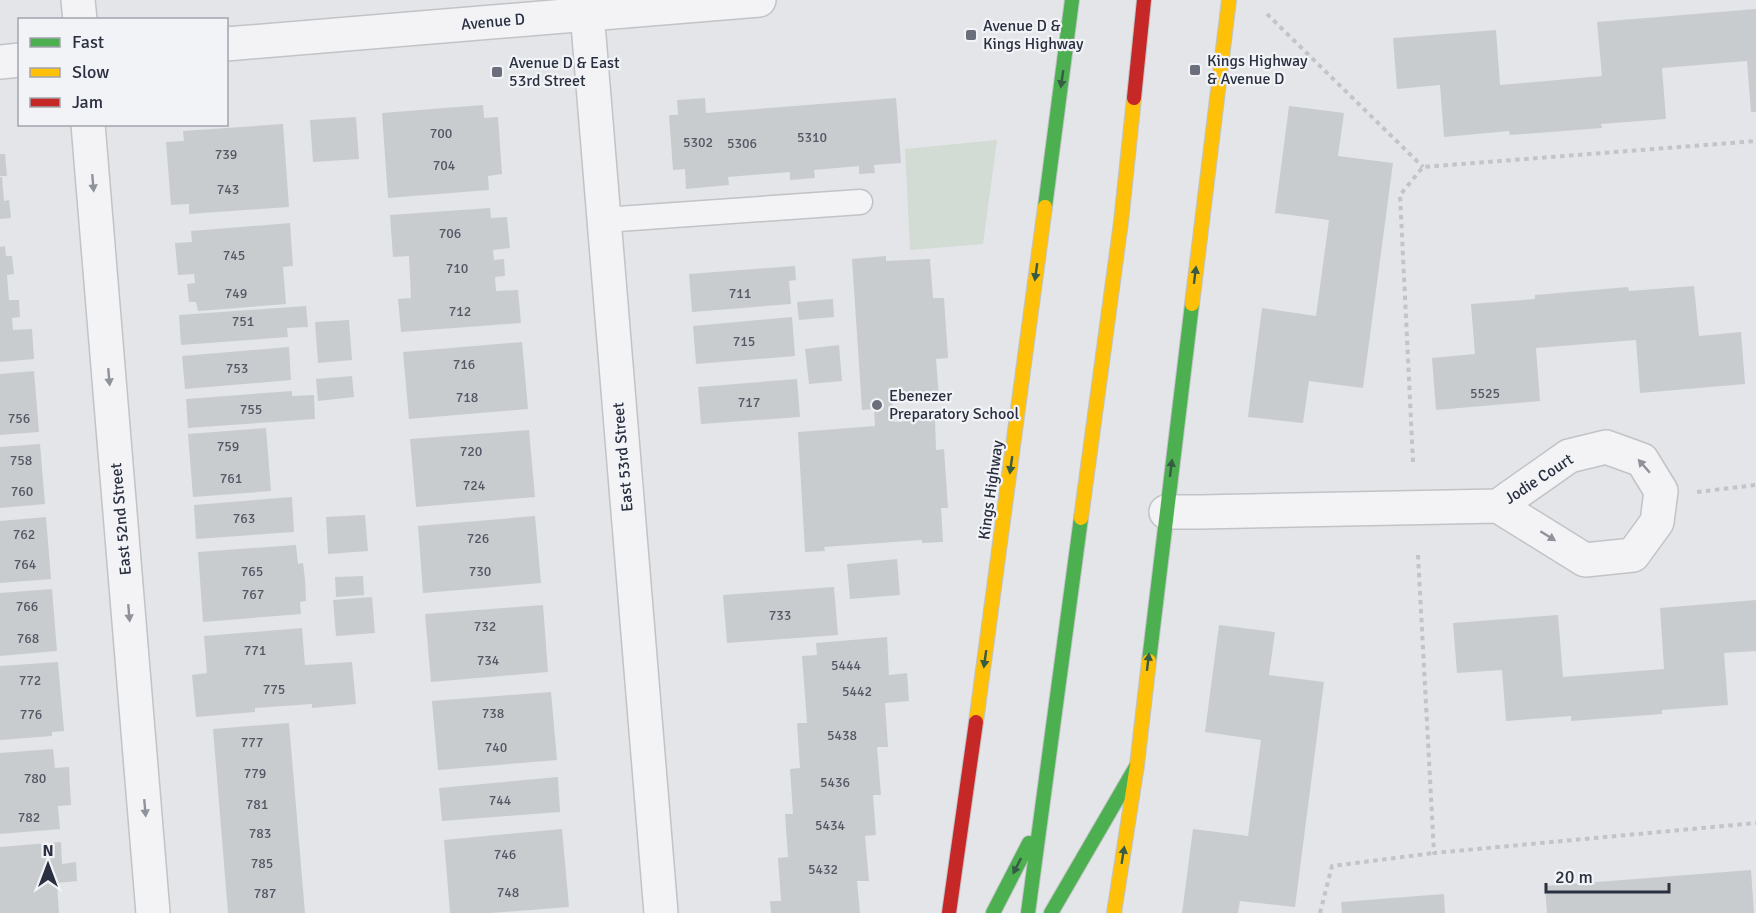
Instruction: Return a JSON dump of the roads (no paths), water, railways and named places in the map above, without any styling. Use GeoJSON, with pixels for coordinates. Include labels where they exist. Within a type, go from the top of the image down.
{"type":"FeatureCollection","features":[{"type":"Feature","properties":{"kind":"street"},"geometry":{"type":"LineString","coordinates":[[78,0],[80,18]]}},
{"type":"Feature","properties":{"kind":"street","name":"Avenue D"},"geometry":{"type":"LineString","coordinates":[[228,44],[586,7],[759,0]]}},
{"type":"Feature","properties":{"kind":"street","name":"Kings Highway"},"geometry":{"type":"LineString","coordinates":[[949,913],[990,625],[1072,0]]}},
{"type":"Feature","properties":{"kind":"street"},"geometry":{"type":"LineString","coordinates":[[1028,913],[1120,233],[1144,0]]}},
{"type":"Feature","properties":{"kind":"street"},"geometry":{"type":"LineString","coordinates":[[1114,913],[1137,765],[1229,0]]}},
{"type":"Feature","properties":{"kind":"street","name":"East 53rd Street"},"geometry":{"type":"LineString","coordinates":[[586,7],[661,913]]}},
{"type":"Feature","properties":{"kind":"street"},"geometry":{"type":"LineString","coordinates":[[0,62],[18,60]]}},
{"type":"Feature","properties":{"kind":"street","name":"East 52nd Street"},"geometry":{"type":"LineString","coordinates":[[88,126],[153,913]]}},
{"type":"Feature","properties":{"kind":"street","name":"Jodie Court"},"geometry":{"type":"LineString","coordinates":[[1166,512],[1498,506],[1586,560],[1634,555],[1658,522],[1661,490],[1642,460],[1606,447],[1569,456],[1498,506]]}},
{"type":"Feature","properties":{"kind":"street"},"geometry":{"type":"LineString","coordinates":[[1051,913],[1137,765]]}},
{"type":"Feature","properties":{"kind":"street"},"geometry":{"type":"LineString","coordinates":[[993,913],[1041,820]]}},
{"type":"Feature","properties":{"kind":"lane"},"geometry":{"type":"LineString","coordinates":[[604,220],[860,202]]}},
{"type":"Feature","properties":{"kind":"place","name":"Avenue D & Kings Highway"},"geometry":{"type":"Point","coordinates":[971,35]}},
{"type":"Feature","properties":{"kind":"place","name":"Kings Highway & Avenue D"},"geometry":{"type":"Point","coordinates":[1195,70]}},
{"type":"Feature","properties":{"kind":"place","name":"Avenue D & East 53rd Street"},"geometry":{"type":"Point","coordinates":[497,72]}},
{"type":"Feature","properties":{"kind":"place","name":"Ebenezer Preparatory School"},"geometry":{"type":"Point","coordinates":[877,405]}}]}
